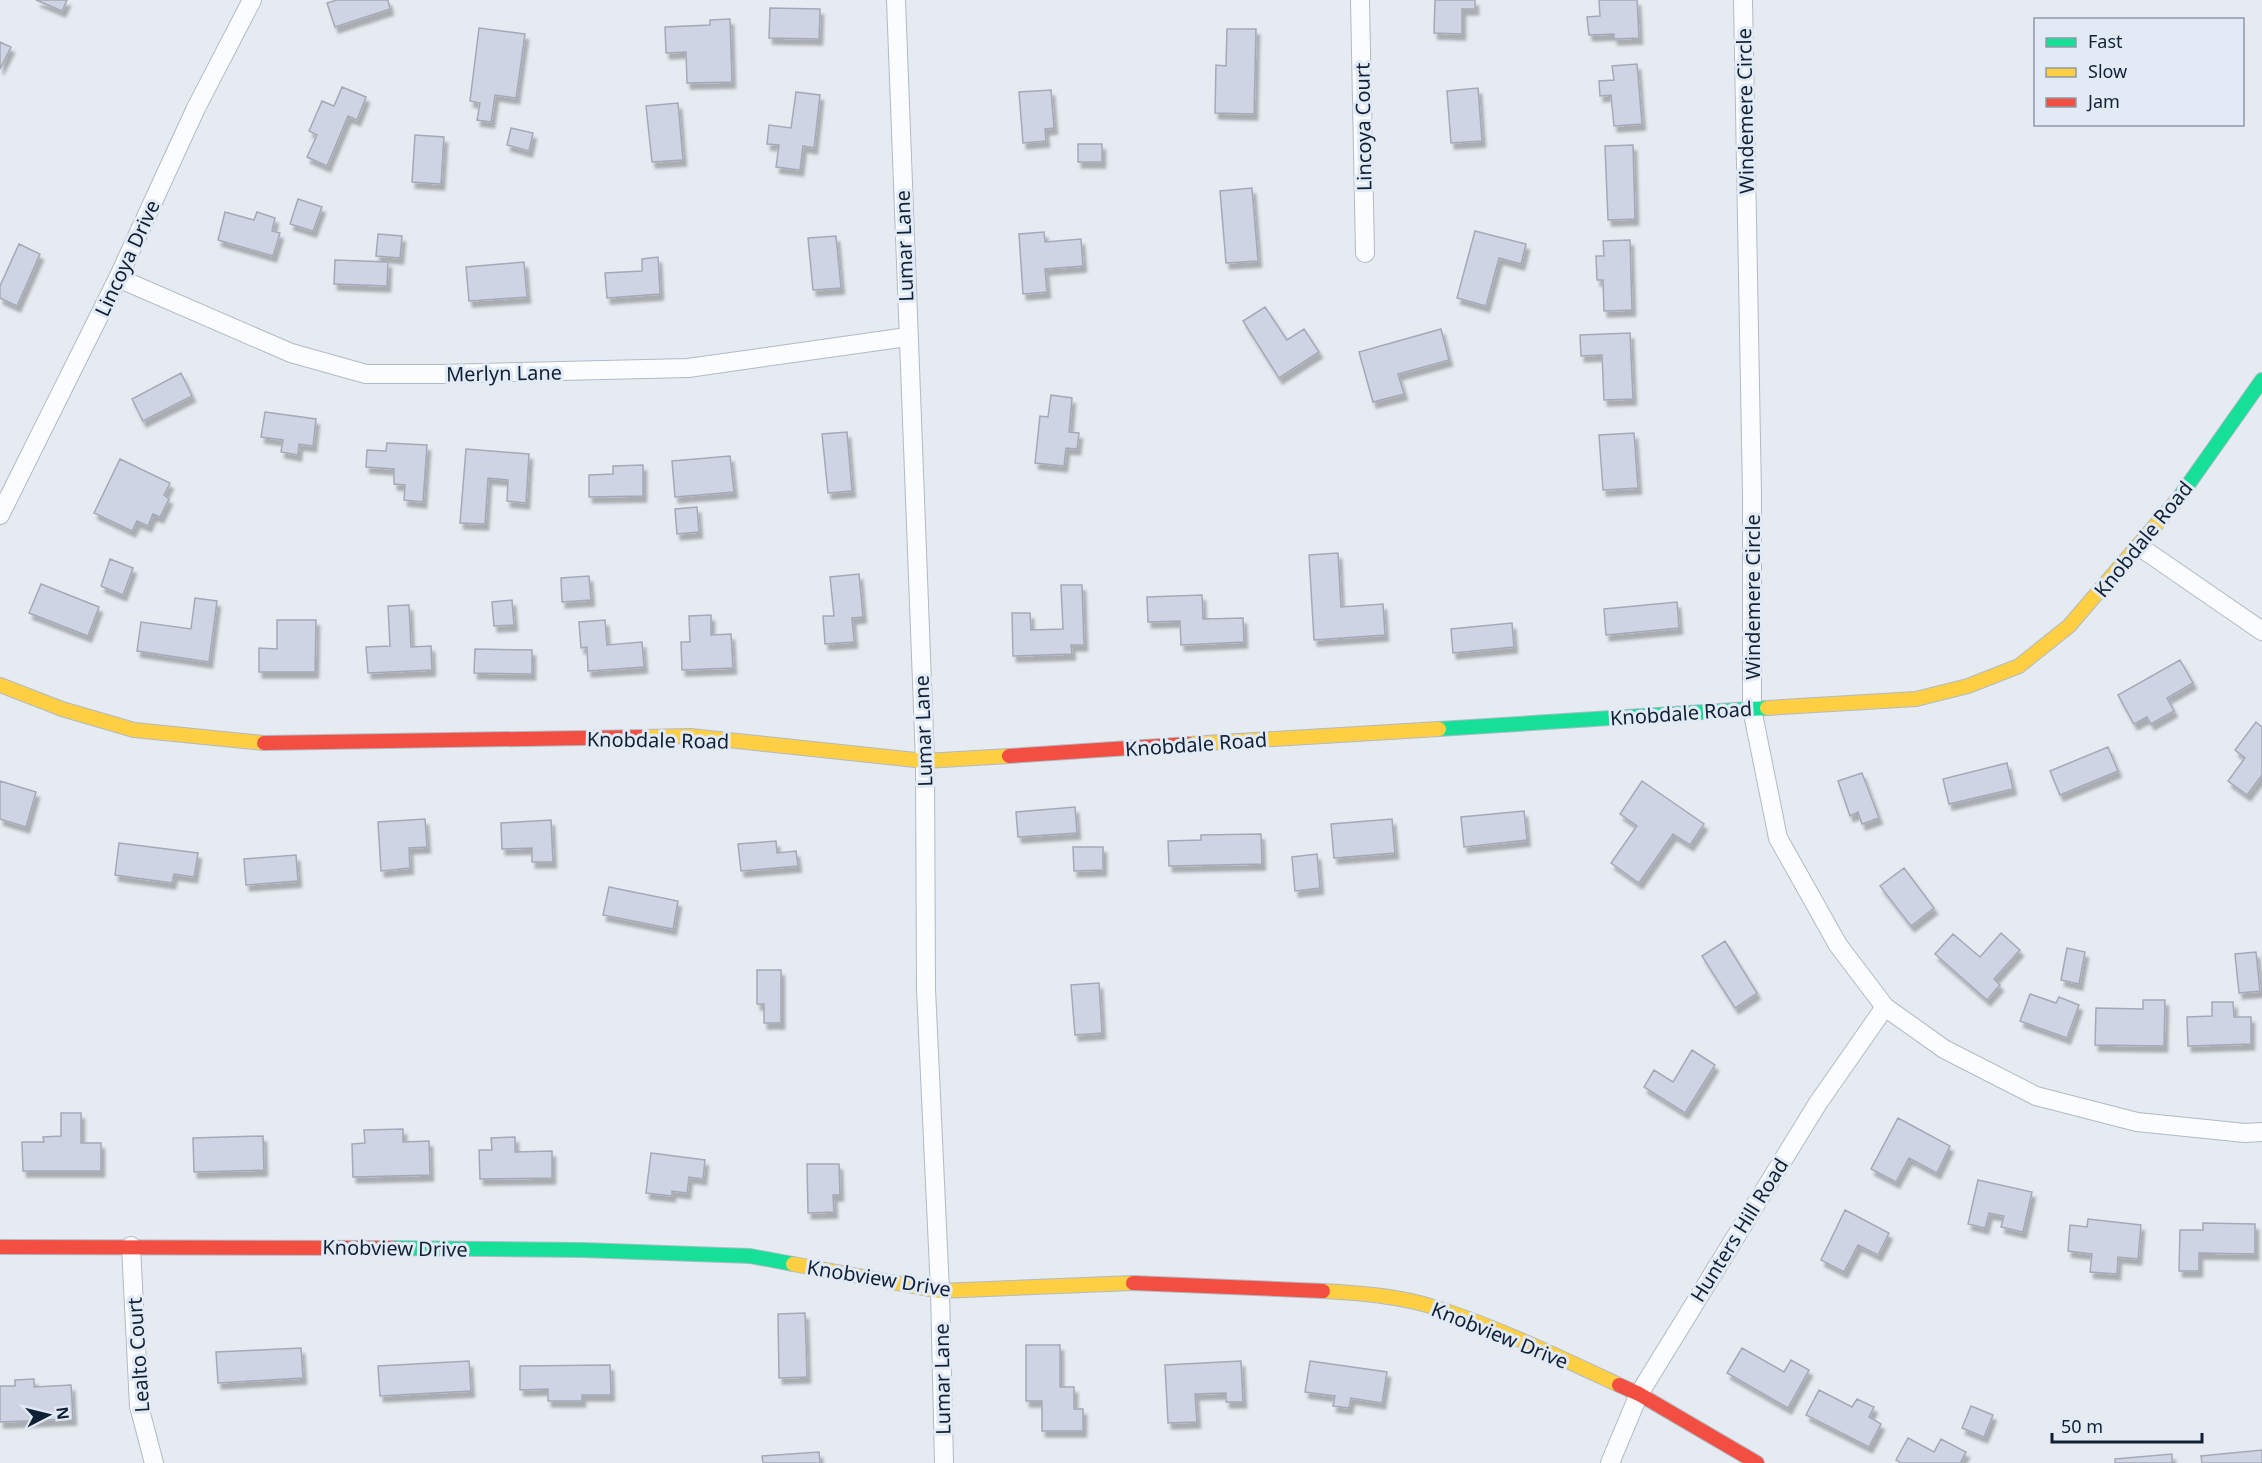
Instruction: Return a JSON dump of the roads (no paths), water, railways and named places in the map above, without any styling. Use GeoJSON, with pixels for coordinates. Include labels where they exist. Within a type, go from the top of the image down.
{"type":"FeatureCollection","features":[{"type":"Feature","properties":{"kind":"street","name":"Lincoya Drive"},"geometry":{"type":"LineString","coordinates":[[0,515],[118,278],[196,108],[252,0]]}},
{"type":"Feature","properties":{"kind":"street","name":"Lumar Lane"},"geometry":{"type":"LineString","coordinates":[[896,0],[907,337],[925,761],[926,989],[940,1291],[944,1463]]}},
{"type":"Feature","properties":{"kind":"street","name":"Lincoya Court"},"geometry":{"type":"LineString","coordinates":[[1360,0],[1365,253]]}},
{"type":"Feature","properties":{"kind":"street","name":"Windemere Circle"},"geometry":{"type":"LineString","coordinates":[[1743,0],[1752,507],[1752,709],[1778,838],[1838,945],[1885,1007],[1944,1049],[2036,1096],[2136,1122],[2246,1133],[2262,1132]]}},
{"type":"Feature","properties":{"kind":"street","name":"Merlyn Lane"},"geometry":{"type":"LineString","coordinates":[[118,278],[291,353],[366,374],[688,368],[907,337]]}},
{"type":"Feature","properties":{"kind":"street","name":"Knobdale Road"},"geometry":{"type":"LineString","coordinates":[[0,684],[62,709],[134,730],[238,742],[275,744],[690,736],[925,761],[1916,699],[1968,686],[2019,666],[2069,626],[2171,509],[2262,380]]}},
{"type":"Feature","properties":{"kind":"street"},"geometry":{"type":"LineString","coordinates":[[2140,547],[2262,632]]}},
{"type":"Feature","properties":{"kind":"street","name":"Hunters Hill Road"},"geometry":{"type":"LineString","coordinates":[[1610,1463],[1639,1394],[1818,1103],[1885,1007]]}},
{"type":"Feature","properties":{"kind":"street","name":"Lealto Court"},"geometry":{"type":"LineString","coordinates":[[131,1246],[139,1406],[154,1463]]}},
{"type":"Feature","properties":{"kind":"street","name":"Knobview Drive"},"geometry":{"type":"LineString","coordinates":[[0,1247],[582,1250],[750,1256],[940,1291],[1136,1283],[1370,1294],[1435,1307],[1532,1345],[1639,1394],[1757,1463]]}}]}
